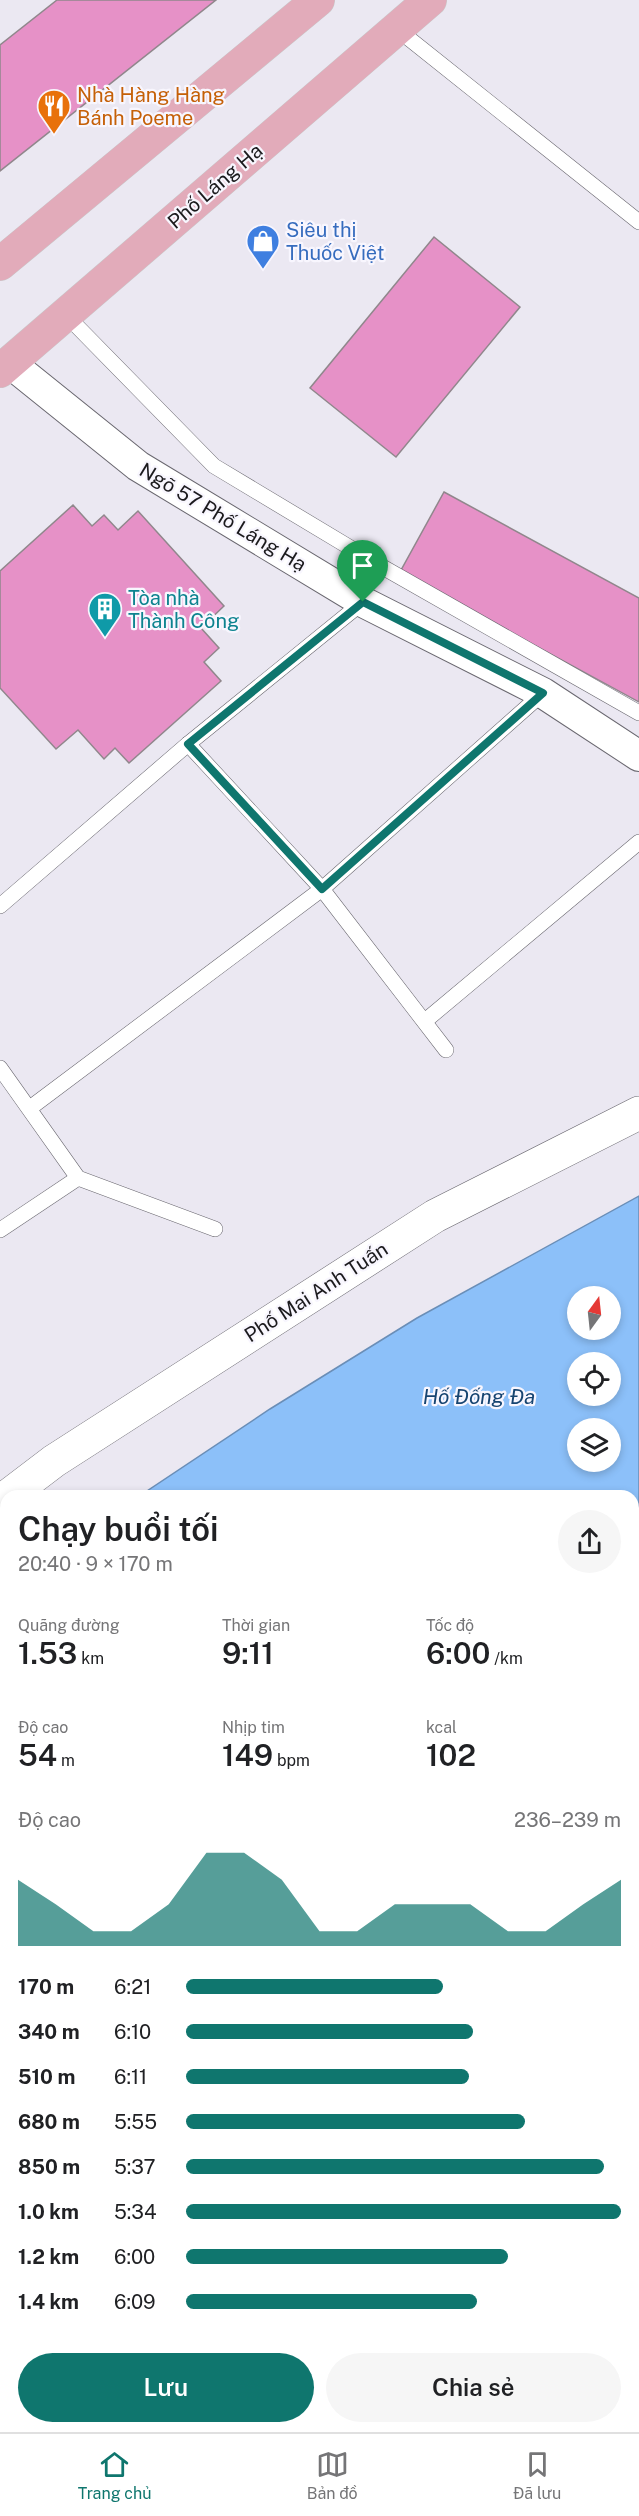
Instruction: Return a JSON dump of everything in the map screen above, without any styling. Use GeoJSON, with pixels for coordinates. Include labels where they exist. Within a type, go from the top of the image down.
{"type":"FeatureCollection","features":[{"type":"Feature","properties":{"kind":"main road"},"geometry":{"type":"LineString","coordinates":[[0,264],[318,0]]}},
{"type":"Feature","properties":{"kind":"main road","name":"Phố Láng Hạ"},"geometry":{"type":"LineString","coordinates":[[5,367],[430,0]]}},
{"type":"Feature","properties":{"kind":"street","name":"Ngõ 57 Phố Láng Hạ"},"geometry":{"type":"LineString","coordinates":[[5,367],[138,466],[363,602],[543,693],[639,756]]}},
{"type":"Feature","properties":{"kind":"street","name":"Phố Mai Anh Tuấn"},"geometry":{"type":"LineString","coordinates":[[15,1490],[54,1461],[435,1216],[639,1113]]}},
{"type":"Feature","properties":{"kind":"lane"},"geometry":{"type":"LineString","coordinates":[[397,29],[639,222]]}},
{"type":"Feature","properties":{"kind":"lane"},"geometry":{"type":"LineString","coordinates":[[66,315],[214,466],[379,565],[639,713]]}},
{"type":"Feature","properties":{"kind":"lane"},"geometry":{"type":"LineString","coordinates":[[0,906],[188,744],[363,602]]}},
{"type":"Feature","properties":{"kind":"lane"},"geometry":{"type":"LineString","coordinates":[[30,1108],[322,889],[543,693]]}},
{"type":"Feature","properties":{"kind":"lane"},"geometry":{"type":"LineString","coordinates":[[188,744],[322,889],[446,1050]]}},
{"type":"Feature","properties":{"kind":"lane"},"geometry":{"type":"LineString","coordinates":[[425,1021],[639,842]]}},
{"type":"Feature","properties":{"kind":"lane"},"geometry":{"type":"LineString","coordinates":[[0,1068],[78,1178],[215,1229]]}},
{"type":"Feature","properties":{"kind":"lane"},"geometry":{"type":"LineString","coordinates":[[0,1230],[78,1178]]}},
{"type":"Feature","properties":{"kind":"water","name":"Hố Đống Đa"},"geometry":{"type":"Polygon","coordinates":[[[639,1196],[639,1490],[148,1490],[270,1409],[417,1318],[639,1196]]]}},
{"type":"Feature","properties":{"kind":"building"},"geometry":{"type":"Polygon","coordinates":[[[57,0],[216,0],[0,171],[0,45],[57,0]]]}},
{"type":"Feature","properties":{"kind":"building"},"geometry":{"type":"Polygon","coordinates":[[[434,237],[520,307],[396,457],[310,388],[434,237]]]}},
{"type":"Feature","properties":{"kind":"building"},"geometry":{"type":"Polygon","coordinates":[[[444,492],[639,598],[639,702],[400,572],[444,492]]]}},
{"type":"Feature","properties":{"kind":"building","name":"Tòa nhà Thành Công"},"geometry":{"type":"Polygon","coordinates":[[[73,505],[92,526],[104,515],[118,530],[138,511],[224,606],[201,628],[219,648],[204,662],[221,681],[129,763],[115,748],[104,759],[78,730],[56,749],[0,688],[0,571],[73,505]]]}},
{"type":"Feature","properties":{"kind":"place","name":"Nhà Hàng Hàng Bánh Poeme"},"geometry":{"type":"Point","coordinates":[54,135]}},
{"type":"Feature","properties":{"kind":"place","name":"Siêu thị Thuốc Việt"},"geometry":{"type":"Point","coordinates":[263,270]}},
{"type":"Feature","properties":{"kind":"place","name":"Tòa nhà Thành Công"},"geometry":{"type":"Point","coordinates":[105,638]}},
{"type":"Feature","properties":{"kind":"route"},"geometry":{"type":"LineString","coordinates":[[363,602],[543,693],[322,889],[188,744],[363,602]]}}]}
